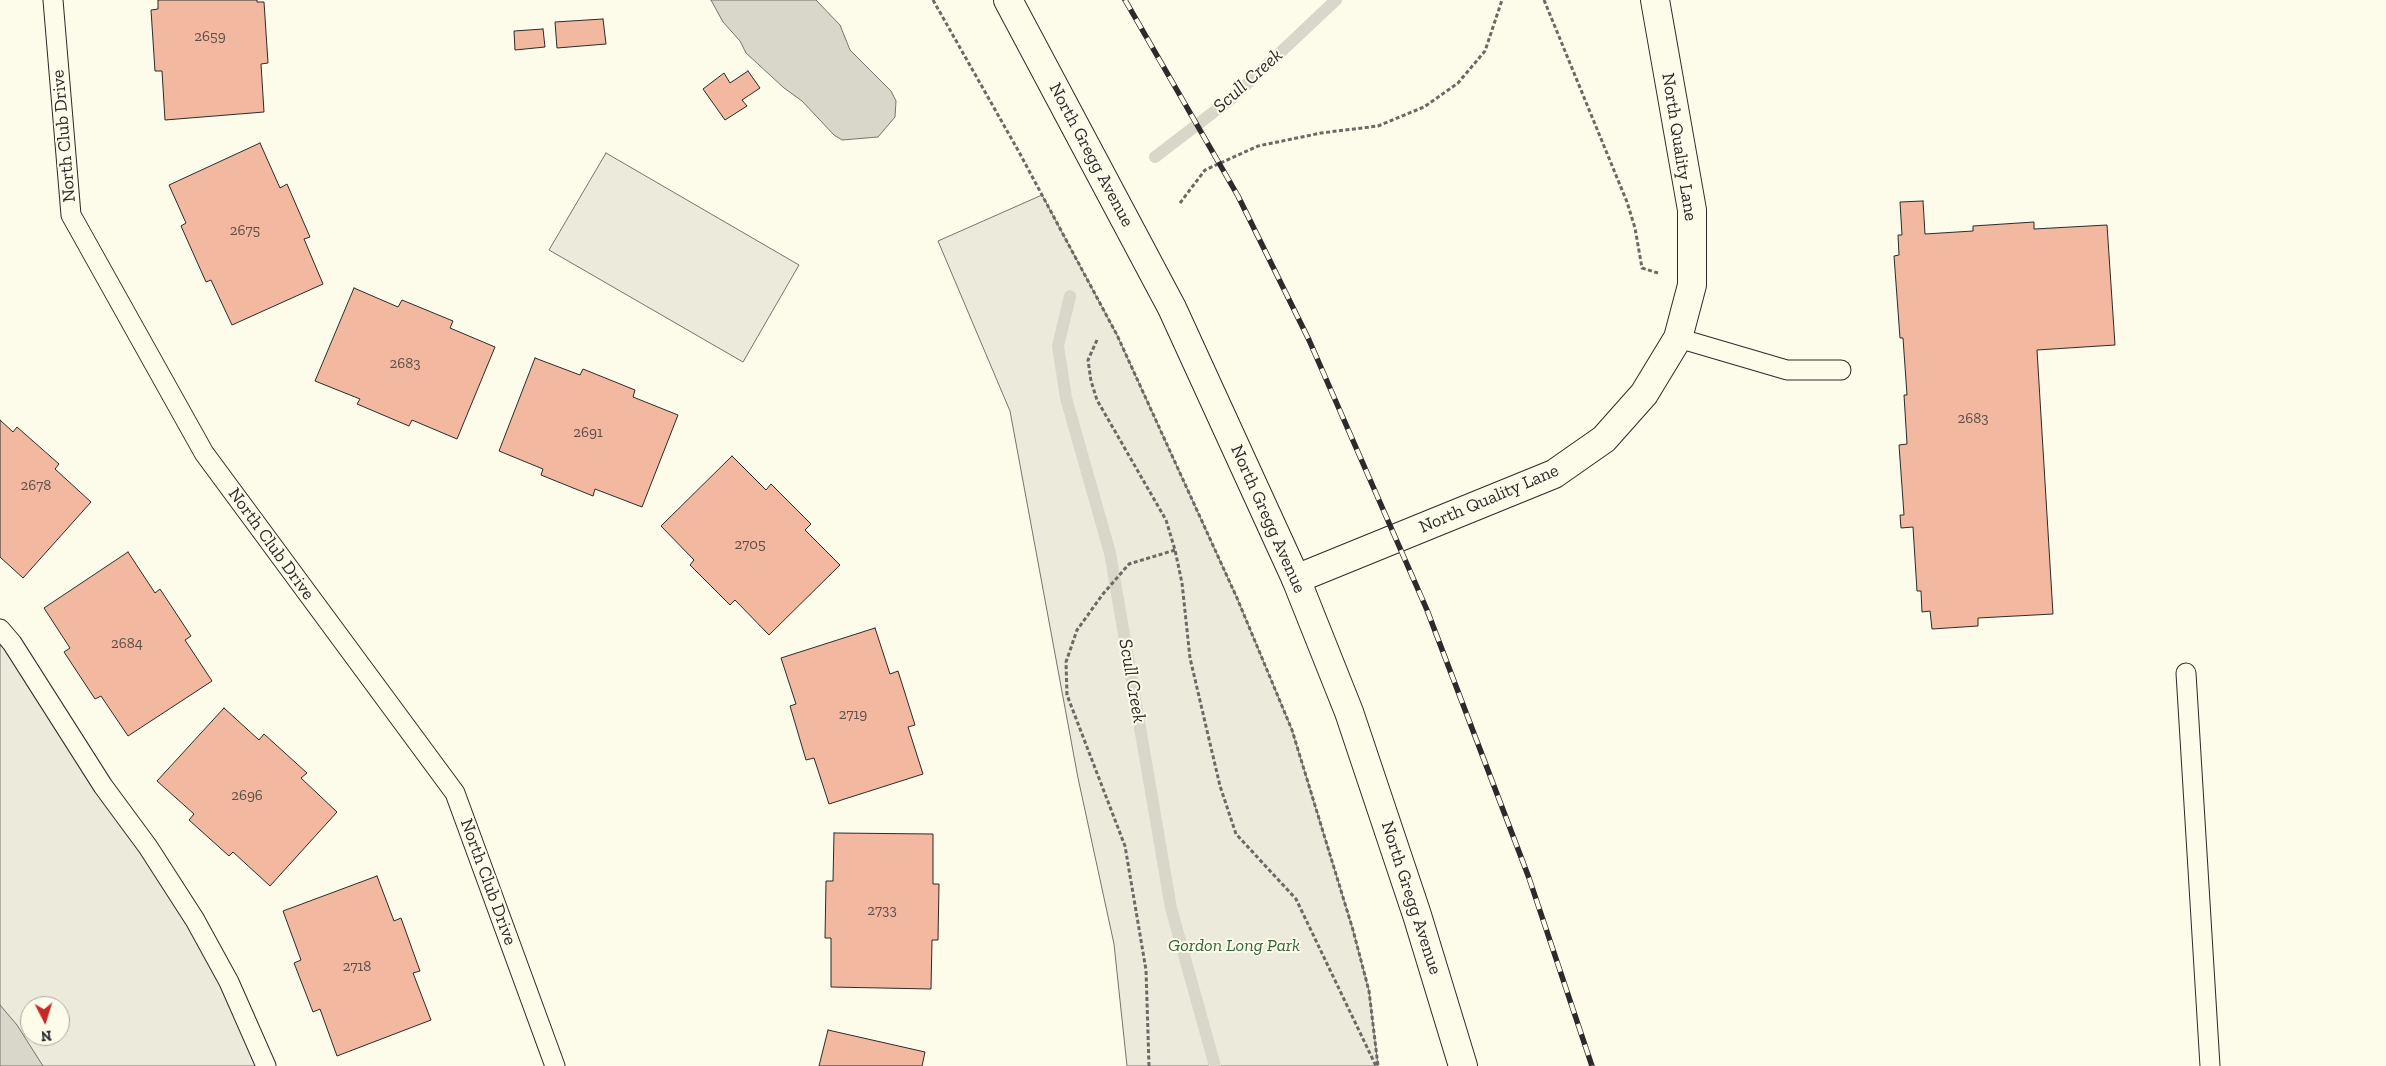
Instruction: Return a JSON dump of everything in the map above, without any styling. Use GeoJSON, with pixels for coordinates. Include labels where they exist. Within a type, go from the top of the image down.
{"type":"FeatureCollection","features":[{"type":"Feature","properties":{"kind":"main road","name":"North Gregg Avenue"},"geometry":{"type":"LineString","coordinates":[[1008,0],[1172,308],[1296,579],[1349,712],[1417,915],[1463,1066]]}},
{"type":"Feature","properties":{"kind":"main road","name":"North Quality Lane"},"geometry":{"type":"LineString","coordinates":[[1296,579],[1554,474],[1604,439],[1644,394],[1678,338],[1692,285],[1692,210],[1655,0]]}},
{"type":"Feature","properties":{"kind":"lane","name":"North Club Drive"},"geometry":{"type":"LineString","coordinates":[[53,0],[71,215],[204,453],[455,793],[555,1066]]}},
{"type":"Feature","properties":{"kind":"lane"},"geometry":{"type":"LineString","coordinates":[[1678,338],[1787,370],[1841,370]]}},
{"type":"Feature","properties":{"kind":"lane"},"geometry":{"type":"LineString","coordinates":[[0,630],[12,643],[103,786],[148,847],[195,920],[229,982],[266,1066]]}},
{"type":"Feature","properties":{"kind":"lane"},"geometry":{"type":"LineString","coordinates":[[2186,673],[2210,1066]]}},
{"type":"Feature","properties":{"kind":"path"},"geometry":{"type":"LineString","coordinates":[[932,0],[1019,152],[1117,335],[1237,598],[1288,721],[1353,930],[1369,991],[1377,1066]]}},
{"type":"Feature","properties":{"kind":"path"},"geometry":{"type":"LineString","coordinates":[[1180,203],[1205,170],[1258,146],[1320,133],[1378,126],[1424,107],[1458,83],[1485,51],[1502,0]]}},
{"type":"Feature","properties":{"kind":"path"},"geometry":{"type":"LineString","coordinates":[[1544,0],[1627,202],[1635,228],[1642,268],[1692,285]]}},
{"type":"Feature","properties":{"kind":"path"},"geometry":{"type":"LineString","coordinates":[[1097,340],[1088,360],[1091,381],[1097,400],[1166,520],[1182,583],[1190,658],[1220,786],[1236,834],[1296,899],[1377,1066]]}},
{"type":"Feature","properties":{"kind":"path"},"geometry":{"type":"LineString","coordinates":[[1149,1066],[1146,970],[1126,846],[1067,694],[1066,662],[1077,630],[1103,594],[1129,564],[1174,550]]}},
{"type":"Feature","properties":{"kind":"green space"},"geometry":{"type":"Polygon","coordinates":[[[606,153],[799,265],[743,362],[549,250],[606,153]]]}},
{"type":"Feature","properties":{"kind":"green space","name":"Gordon Long Park"},"geometry":{"type":"Polygon","coordinates":[[[1042,195],[1117,335],[1237,598],[1292,730],[1353,930],[1369,991],[1378,1066],[1127,1066],[1114,944],[1078,778],[1010,411],[938,241],[1042,195]]]}},
{"type":"Feature","properties":{"kind":"green space"},"geometry":{"type":"Polygon","coordinates":[[[0,629],[148,847],[266,1066],[0,1066],[0,629]]]}},
{"type":"Feature","properties":{"kind":"shaded area"},"geometry":{"type":"Polygon","coordinates":[[[711,0],[816,0],[840,25],[850,50],[891,91],[896,101],[895,117],[878,137],[842,140],[834,135],[802,101],[784,88],[746,53],[740,41],[723,22],[711,0]]]}},
{"type":"Feature","properties":{"kind":"shaded area"},"geometry":{"type":"Polygon","coordinates":[[[0,1005],[20,1030],[20,1046],[30,1046],[43,1066],[0,1066],[0,1005]]]}},
{"type":"Feature","properties":{"kind":"building"},"geometry":{"type":"Polygon","coordinates":[[[158,0],[257,0],[257,2],[264,2],[268,63],[261,64],[264,112],[165,120],[162,71],[155,71],[151,10],[158,9],[158,0]]]}},
{"type":"Feature","properties":{"kind":"building"},"geometry":{"type":"Polygon","coordinates":[[[603,19],[606,44],[557,48],[555,22],[603,19]]]}},
{"type":"Feature","properties":{"kind":"building"},"geometry":{"type":"Polygon","coordinates":[[[543,29],[545,47],[515,50],[514,31],[543,29]]]}},
{"type":"Feature","properties":{"kind":"building"},"geometry":{"type":"Polygon","coordinates":[[[748,71],[760,88],[742,100],[747,106],[725,120],[703,89],[724,73],[730,83],[748,71]]]}},
{"type":"Feature","properties":{"kind":"building"},"geometry":{"type":"Polygon","coordinates":[[[260,143],[280,188],[287,184],[310,237],[304,239],[323,284],[232,325],[211,280],[206,282],[181,226],[186,223],[169,185],[260,143]]]}},
{"type":"Feature","properties":{"kind":"building"},"geometry":{"type":"Polygon","coordinates":[[[1923,201],[1925,234],[1973,231],[1973,226],[2034,222],[2034,229],[2107,225],[2115,345],[2037,350],[2053,614],[1978,618],[1978,626],[1932,629],[1930,611],[1922,612],[1921,591],[1917,591],[1913,527],[1901,528],[1900,515],[1904,515],[1899,445],[1907,444],[1904,395],[1907,395],[1903,338],[1900,338],[1894,256],[1899,255],[1898,235],[1902,235],[1900,202],[1923,201]]]}},
{"type":"Feature","properties":{"kind":"building"},"geometry":{"type":"Polygon","coordinates":[[[354,288],[398,307],[402,300],[453,321],[450,328],[495,347],[457,439],[412,420],[409,426],[357,404],[360,399],[315,381],[354,288]]]}},
{"type":"Feature","properties":{"kind":"building"},"geometry":{"type":"Polygon","coordinates":[[[535,358],[580,375],[583,369],[635,390],[633,397],[678,415],[642,507],[595,489],[593,496],[541,475],[543,469],[499,451],[535,358]]]}},
{"type":"Feature","properties":{"kind":"building"},"geometry":{"type":"Polygon","coordinates":[[[0,420],[13,432],[17,427],[59,464],[55,469],[91,502],[23,578],[0,557],[0,420]]]}},
{"type":"Feature","properties":{"kind":"building"},"geometry":{"type":"Polygon","coordinates":[[[732,456],[766,490],[771,484],[811,524],[805,530],[840,565],[769,635],[735,600],[730,605],[690,565],[694,560],[661,526],[732,456]]]}},
{"type":"Feature","properties":{"kind":"building"},"geometry":{"type":"Polygon","coordinates":[[[128,552],[155,593],[160,589],[191,636],[185,640],[212,681],[128,736],[101,696],[95,699],[64,652],[70,648],[44,608],[128,552]]]}},
{"type":"Feature","properties":{"kind":"building"},"geometry":{"type":"Polygon","coordinates":[[[875,628],[890,674],[898,671],[915,725],[908,727],[923,774],[829,804],[814,758],[806,760],[790,706],[796,704],[781,658],[875,628]]]}},
{"type":"Feature","properties":{"kind":"building"},"geometry":{"type":"Polygon","coordinates":[[[224,708],[259,740],[264,734],[307,773],[301,778],[337,812],[270,886],[233,852],[229,856],[189,820],[194,814],[157,781],[224,708]]]}},
{"type":"Feature","properties":{"kind":"building"},"geometry":{"type":"Polygon","coordinates":[[[834,833],[933,834],[933,884],[939,884],[938,940],[932,940],[931,989],[831,987],[831,938],[825,938],[826,881],[833,881],[834,833]]]}},
{"type":"Feature","properties":{"kind":"building"},"geometry":{"type":"Polygon","coordinates":[[[377,876],[394,921],[401,918],[420,971],[413,973],[431,1020],[337,1056],[320,1009],[313,1012],[294,963],[301,960],[283,911],[377,876]]]}},
{"type":"Feature","properties":{"kind":"building"},"geometry":{"type":"Polygon","coordinates":[[[828,1030],[925,1052],[922,1066],[819,1066],[828,1030]]]}},
{"type":"Feature","properties":{"kind":"waterway","name":"Scull Creek"},"geometry":{"type":"LineString","coordinates":[[1155,157],[1232,98],[1336,0]]}},
{"type":"Feature","properties":{"kind":"waterway","name":"Scull Creek"},"geometry":{"type":"LineString","coordinates":[[1070,296],[1058,346],[1066,398],[1110,553],[1171,908],[1215,1066]]}},
{"type":"Feature","properties":{"kind":"railway"},"geometry":{"type":"LineString","coordinates":[[1125,0],[1238,196],[1309,340],[1427,610],[1529,878],[1592,1066]]}}]}
